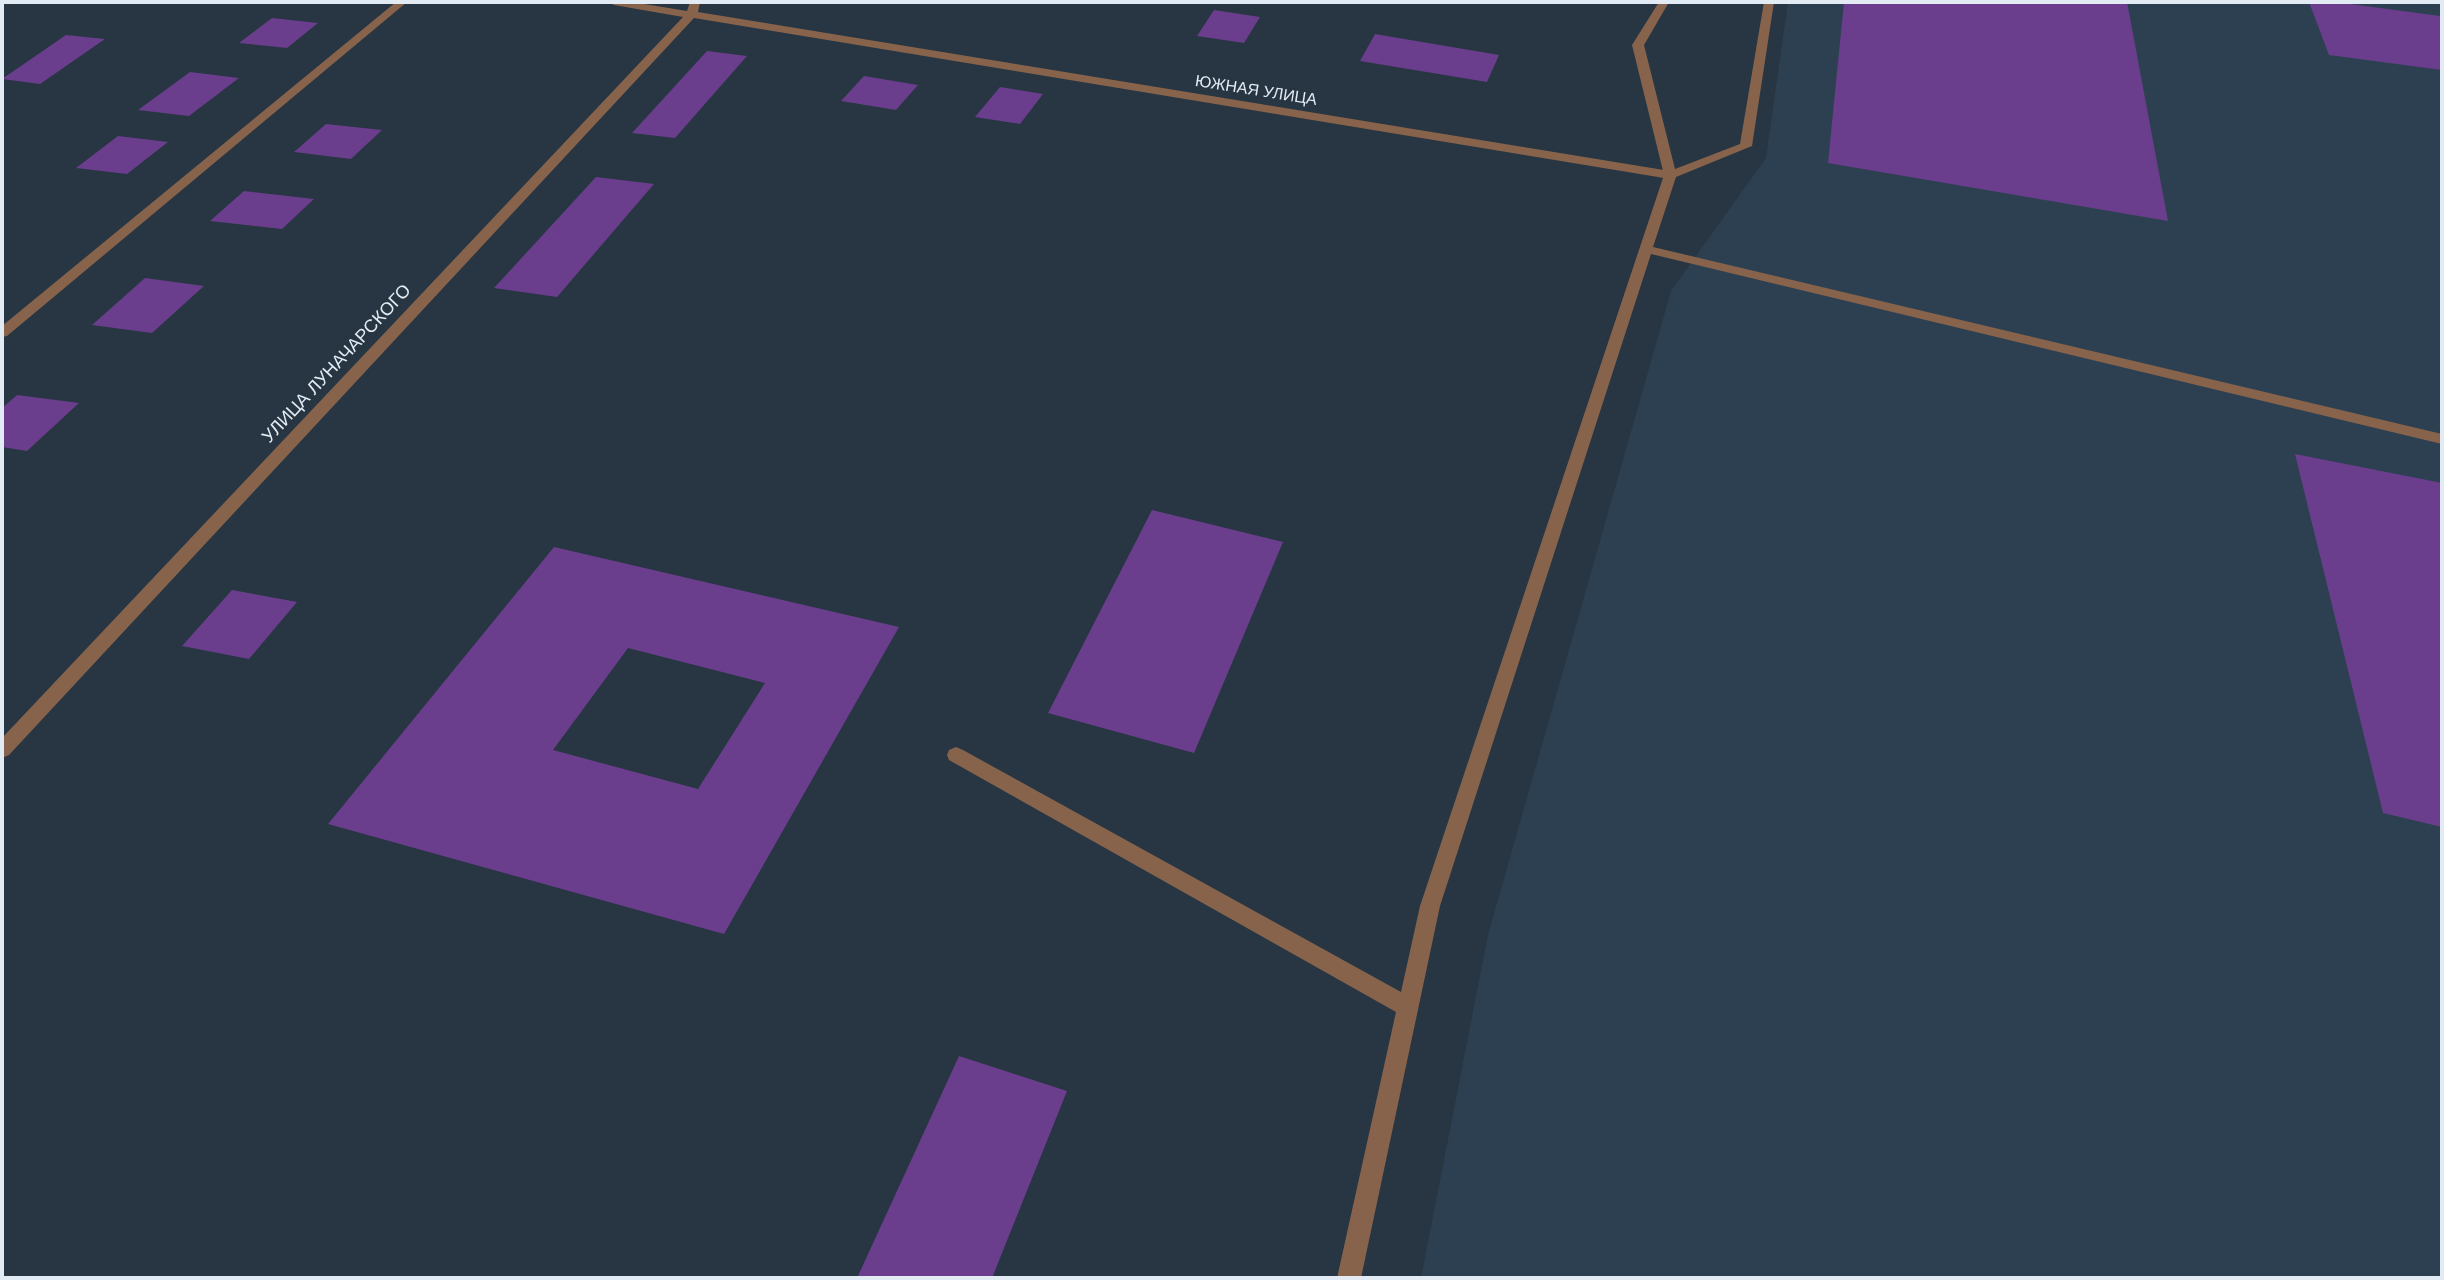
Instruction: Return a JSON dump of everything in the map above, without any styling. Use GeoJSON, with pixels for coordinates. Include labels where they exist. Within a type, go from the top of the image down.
{"type":"FeatureCollection","features":[{"type":"Feature","properties":{"kind":"street"},"geometry":{"type":"LineString","coordinates":[[2,333],[402,2]]}},
{"type":"Feature","properties":{"kind":"street","name":"ЮЖНАЯ УЛИЦА"},"geometry":{"type":"LineString","coordinates":[[614,2],[694,8],[1670,175]]}},
{"type":"Feature","properties":{"kind":"street"},"geometry":{"type":"LineString","coordinates":[[1349,1278],[1430,906],[1670,175],[1639,45],[1664,2]]}},
{"type":"Feature","properties":{"kind":"street"},"geometry":{"type":"LineString","coordinates":[[1670,175],[1746,146],[1769,2]]}},
{"type":"Feature","properties":{"kind":"street","name":"УЛИЦА ЛУНАЧАРСКОГО"},"geometry":{"type":"LineString","coordinates":[[2,750],[694,8]]}},
{"type":"Feature","properties":{"kind":"street"},"geometry":{"type":"LineString","coordinates":[[1645,249],[2442,439]]}},
{"type":"Feature","properties":{"kind":"street"},"geometry":{"type":"LineString","coordinates":[[957,755],[1408,1007]]}},
{"type":"Feature","properties":{"kind":"shaded area"},"geometry":{"type":"Polygon","coordinates":[[[1788,2],[2442,2],[2442,1278],[1421,1278],[1488,935],[1671,291],[1766,158],[1788,2]]]}},
{"type":"Feature","properties":{"kind":"building"},"geometry":{"type":"Polygon","coordinates":[[[1844,2],[2127,2],[2168,221],[1828,163],[1844,2]]]}},
{"type":"Feature","properties":{"kind":"building"},"geometry":{"type":"Polygon","coordinates":[[[2309,2],[2335,2],[2440,16],[2442,70],[2329,55],[2309,2]]]}},
{"type":"Feature","properties":{"kind":"building"},"geometry":{"type":"Polygon","coordinates":[[[1214,10],[1260,17],[1244,43],[1197,36],[1214,10]]]}},
{"type":"Feature","properties":{"kind":"building"},"geometry":{"type":"Polygon","coordinates":[[[272,18],[318,23],[287,48],[239,43],[272,18]]]}},
{"type":"Feature","properties":{"kind":"building"},"geometry":{"type":"Polygon","coordinates":[[[1375,34],[1499,55],[1487,82],[1360,61],[1375,34]]]}},
{"type":"Feature","properties":{"kind":"building"},"geometry":{"type":"Polygon","coordinates":[[[66,35],[105,39],[40,84],[2,79],[66,35]]]}},
{"type":"Feature","properties":{"kind":"building"},"geometry":{"type":"Polygon","coordinates":[[[707,51],[747,56],[675,138],[632,133],[707,51]]]}},
{"type":"Feature","properties":{"kind":"building"},"geometry":{"type":"Polygon","coordinates":[[[190,72],[239,78],[189,116],[138,110],[190,72]]]}},
{"type":"Feature","properties":{"kind":"building"},"geometry":{"type":"Polygon","coordinates":[[[864,76],[918,85],[896,110],[841,101],[864,76]]]}},
{"type":"Feature","properties":{"kind":"building"},"geometry":{"type":"Polygon","coordinates":[[[1000,87],[1043,94],[1020,124],[975,117],[1000,87]]]}},
{"type":"Feature","properties":{"kind":"building"},"geometry":{"type":"Polygon","coordinates":[[[326,124],[382,130],[351,159],[294,152],[326,124]]]}},
{"type":"Feature","properties":{"kind":"building"},"geometry":{"type":"Polygon","coordinates":[[[118,136],[168,142],[127,174],[76,168],[118,136]]]}},
{"type":"Feature","properties":{"kind":"building"},"geometry":{"type":"Polygon","coordinates":[[[596,177],[654,184],[557,297],[494,288],[596,177]]]}},
{"type":"Feature","properties":{"kind":"building"},"geometry":{"type":"Polygon","coordinates":[[[244,191],[314,199],[282,229],[210,221],[244,191]]]}},
{"type":"Feature","properties":{"kind":"building"},"geometry":{"type":"Polygon","coordinates":[[[145,278],[204,286],[152,333],[92,325],[145,278]]]}},
{"type":"Feature","properties":{"kind":"building"},"geometry":{"type":"Polygon","coordinates":[[[17,395],[79,403],[27,451],[2,447],[2,408],[17,395]]]}},
{"type":"Feature","properties":{"kind":"building"},"geometry":{"type":"Polygon","coordinates":[[[2295,454],[2442,483],[2442,827],[2383,813],[2295,454]]]}},
{"type":"Feature","properties":{"kind":"building"},"geometry":{"type":"Polygon","coordinates":[[[1152,510],[1283,542],[1194,753],[1048,713],[1152,510]]]}},
{"type":"Feature","properties":{"kind":"building"},"geometry":{"type":"Polygon","coordinates":[[[554,547],[899,627],[724,934],[328,824],[554,547]],[[628,648],[553,750],[698,789],[765,683],[628,648]]]}},
{"type":"Feature","properties":{"kind":"building"},"geometry":{"type":"Polygon","coordinates":[[[232,590],[297,602],[249,659],[182,646],[232,590]]]}},
{"type":"Feature","properties":{"kind":"building"},"geometry":{"type":"Polygon","coordinates":[[[959,1056],[1067,1091],[992,1278],[857,1278],[959,1056]]]}}]}
